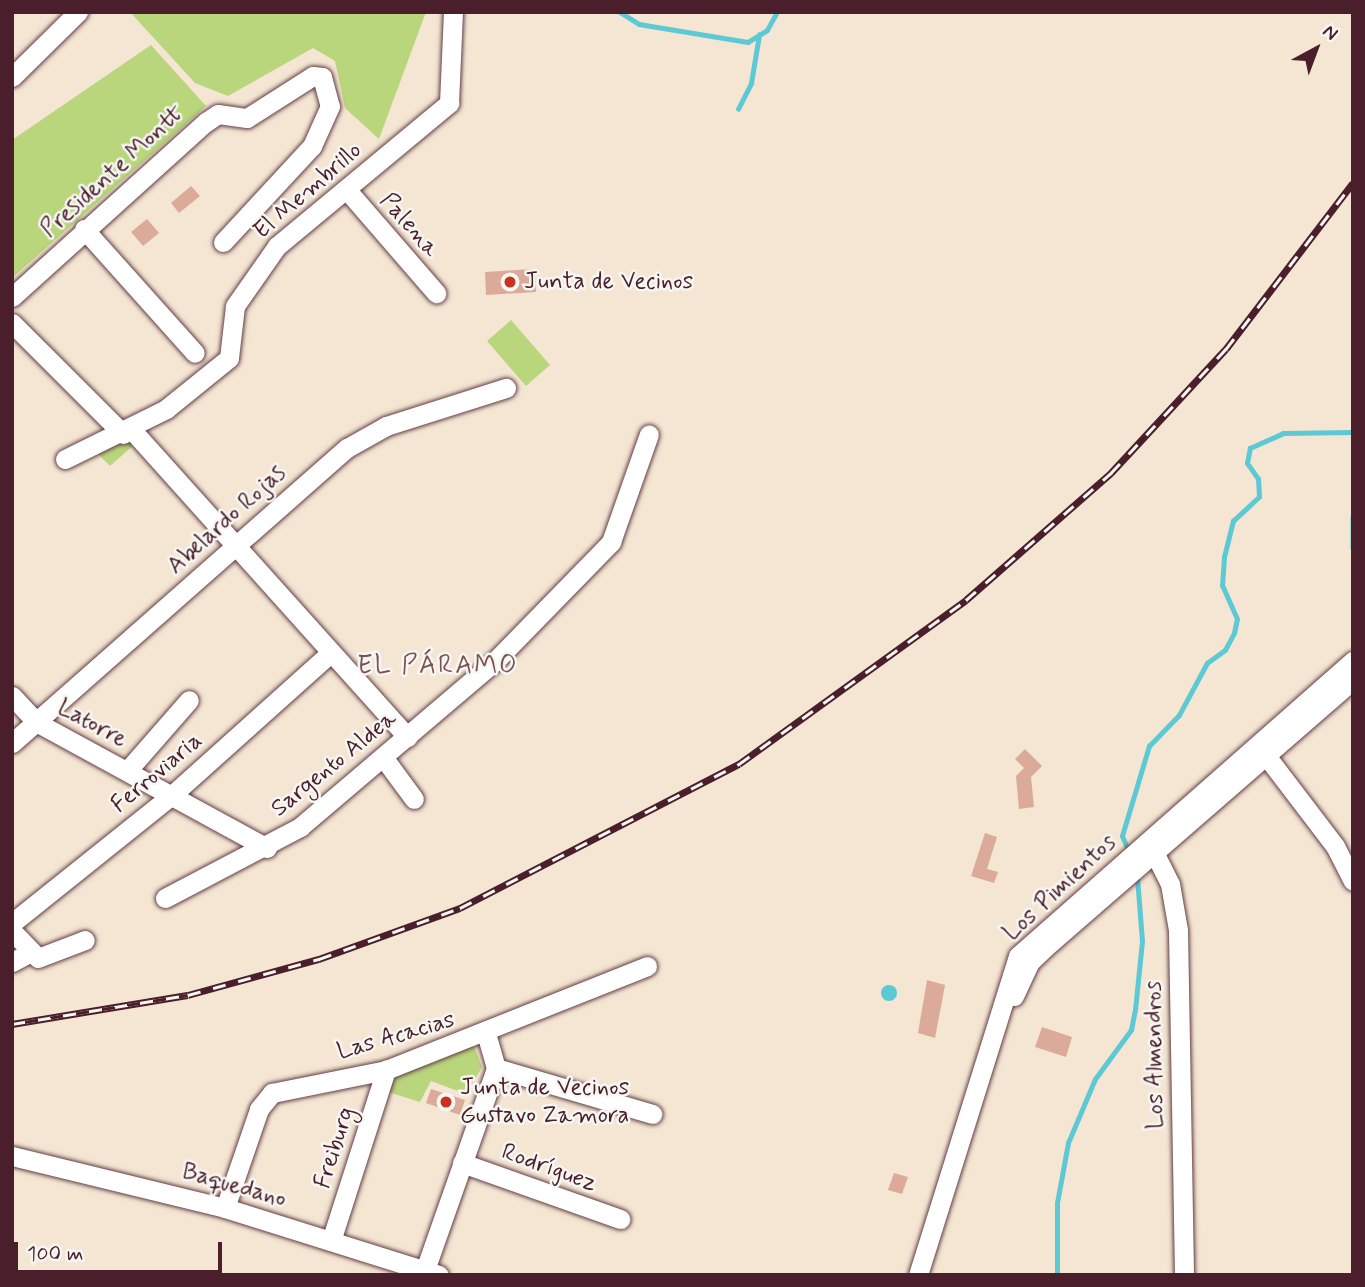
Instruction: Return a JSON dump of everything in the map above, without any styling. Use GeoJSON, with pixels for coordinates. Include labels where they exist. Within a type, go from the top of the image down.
{"type":"FeatureCollection","features":[{"type":"Feature","properties":{"kind":"street"},"geometry":{"type":"LineString","coordinates":[[12,77],[78,12]]}},
{"type":"Feature","properties":{"kind":"street","name":"El Membrillo"},"geometry":{"type":"LineString","coordinates":[[65,459],[127,432],[229,358],[241,294],[276,246],[449,103],[453,12]]}},
{"type":"Feature","properties":{"kind":"street","name":"Presidente Montt"},"geometry":{"type":"LineString","coordinates":[[12,297],[84,229],[218,114],[247,118],[313,76],[322,77],[331,93],[328,118],[312,146],[223,242]]}},
{"type":"Feature","properties":{"kind":"street","name":"Palena"},"geometry":{"type":"LineString","coordinates":[[346,189],[436,293]]}},
{"type":"Feature","properties":{"kind":"street"},"geometry":{"type":"LineString","coordinates":[[84,229],[195,353]]}},
{"type":"Feature","properties":{"kind":"street"},"geometry":{"type":"LineString","coordinates":[[12,323],[127,432],[407,737]]}},
{"type":"Feature","properties":{"kind":"street","name":"Abelardo Rojas"},"geometry":{"type":"LineString","coordinates":[[12,743],[234,546],[367,435],[506,388]]}},
{"type":"Feature","properties":{"kind":"street","name":"Sargento Aldea"},"geometry":{"type":"LineString","coordinates":[[165,898],[267,848],[383,757],[496,660],[611,542],[649,434]]}},
{"type":"Feature","properties":{"kind":"street","name":"Ferroviaria"},"geometry":{"type":"LineString","coordinates":[[12,923],[172,795],[329,654]]}},
{"type":"Feature","properties":{"kind":"street","name":"Los Pimientos"},"geometry":{"type":"LineString","coordinates":[[1263,751],[1353,661]]}},
{"type":"Feature","properties":{"kind":"street","name":"Los Pimientos"},"geometry":{"type":"LineString","coordinates":[[918,1275],[1011,967],[1030,943],[1152,847],[1263,751],[1353,679]]}},
{"type":"Feature","properties":{"kind":"street","name":"Latorre"},"geometry":{"type":"LineString","coordinates":[[12,696],[36,722],[267,848]]}},
{"type":"Feature","properties":{"kind":"street"},"geometry":{"type":"LineString","coordinates":[[128,771],[188,700]]}},
{"type":"Feature","properties":{"kind":"street"},"geometry":{"type":"LineString","coordinates":[[1263,751],[1335,846],[1353,881]]}},
{"type":"Feature","properties":{"kind":"street"},"geometry":{"type":"LineString","coordinates":[[383,757],[414,799]]}},
{"type":"Feature","properties":{"kind":"street","name":"Los Pimientos"},"geometry":{"type":"LineString","coordinates":[[930,1275],[1024,973],[1152,847]]}},
{"type":"Feature","properties":{"kind":"street","name":"Los Almendros"},"geometry":{"type":"LineString","coordinates":[[1152,847],[1178,930],[1184,1275]]}},
{"type":"Feature","properties":{"kind":"street"},"geometry":{"type":"LineString","coordinates":[[12,930],[20,957],[44,958],[85,940]]}},
{"type":"Feature","properties":{"kind":"street","name":"Las Acacias"},"geometry":{"type":"LineString","coordinates":[[225,1208],[265,1098],[279,1090],[386,1070],[486,1034],[647,966]]}},
{"type":"Feature","properties":{"kind":"street"},"geometry":{"type":"LineString","coordinates":[[432,1272],[462,1163],[496,1068],[486,1034]]}},
{"type":"Feature","properties":{"kind":"street"},"geometry":{"type":"LineString","coordinates":[[496,1068],[652,1114]]}},
{"type":"Feature","properties":{"kind":"street","name":"Freiburg"},"geometry":{"type":"LineString","coordinates":[[331,1241],[386,1070]]}},
{"type":"Feature","properties":{"kind":"street","name":"Baquedano"},"geometry":{"type":"LineString","coordinates":[[12,1156],[225,1208],[432,1272]]}},
{"type":"Feature","properties":{"kind":"street","name":"Rodríguez"},"geometry":{"type":"LineString","coordinates":[[462,1163],[620,1219]]}},
{"type":"Feature","properties":{"kind":"green space"},"geometry":{"type":"Polygon","coordinates":[[[130,12],[426,12],[379,139],[345,108],[335,61],[313,48],[228,96],[195,83],[130,12]]]}},
{"type":"Feature","properties":{"kind":"green space"},"geometry":{"type":"Polygon","coordinates":[[[151,45],[206,106],[12,278],[12,140],[151,45]]]}},
{"type":"Feature","properties":{"kind":"green space"},"geometry":{"type":"Polygon","coordinates":[[[511,320],[550,365],[526,386],[487,341],[511,320]]]}},
{"type":"Feature","properties":{"kind":"green space"},"geometry":{"type":"Polygon","coordinates":[[[126,436],[134,445],[110,466],[96,452],[126,436]]]}},
{"type":"Feature","properties":{"kind":"green space"},"geometry":{"type":"Polygon","coordinates":[[[474,1046],[482,1067],[466,1094],[431,1081],[420,1102],[385,1091],[392,1072],[474,1046]]]}},
{"type":"Feature","properties":{"kind":"water"},"geometry":{"type":"Polygon","coordinates":[[[886,985],[892,985],[897,993],[895,999],[886,1001],[881,996],[881,990],[886,985]]]}},
{"type":"Feature","properties":{"kind":"building"},"geometry":{"type":"Polygon","coordinates":[[[191,186],[200,196],[179,213],[171,203],[191,186]]]}},
{"type":"Feature","properties":{"kind":"building"},"geometry":{"type":"Polygon","coordinates":[[[147,219],[159,233],[143,246],[131,232],[147,219]]]}},
{"type":"Feature","properties":{"kind":"building","name":"Junta de Vecinos"},"geometry":{"type":"Polygon","coordinates":[[[535,269],[536,292],[486,295],[485,272],[535,269]]]}},
{"type":"Feature","properties":{"kind":"building"},"geometry":{"type":"Polygon","coordinates":[[[1025,749],[1042,766],[1031,777],[1034,807],[1019,809],[1016,776],[1024,768],[1015,759],[1025,749]]]}},
{"type":"Feature","properties":{"kind":"building"},"geometry":{"type":"Polygon","coordinates":[[[985,833],[997,837],[987,869],[998,872],[994,883],[971,876],[985,833]]]}},
{"type":"Feature","properties":{"kind":"building"},"geometry":{"type":"Polygon","coordinates":[[[927,980],[945,985],[935,1038],[918,1033],[927,980]]]}},
{"type":"Feature","properties":{"kind":"building"},"geometry":{"type":"Polygon","coordinates":[[[1042,1027],[1072,1037],[1066,1057],[1035,1047],[1042,1027]]]}},
{"type":"Feature","properties":{"kind":"building","name":"Junta de Vecinos Gustavo Zamora"},"geometry":{"type":"Polygon","coordinates":[[[431,1089],[465,1100],[460,1115],[426,1103],[431,1089]]]}},
{"type":"Feature","properties":{"kind":"building"},"geometry":{"type":"Polygon","coordinates":[[[894,1173],[908,1177],[902,1194],[888,1190],[894,1173]]]}},
{"type":"Feature","properties":{"kind":"waterway"},"geometry":{"type":"LineString","coordinates":[[620,12],[639,24],[748,42],[767,30],[777,12]]}},
{"type":"Feature","properties":{"kind":"waterway"},"geometry":{"type":"LineString","coordinates":[[738,109],[751,83],[759,35]]}},
{"type":"Feature","properties":{"kind":"waterway"},"geometry":{"type":"LineString","coordinates":[[1129,852],[1122,836],[1149,746],[1179,715],[1207,663],[1225,650],[1234,633],[1237,619],[1222,586],[1224,557],[1233,521],[1259,497],[1258,479],[1247,463],[1250,448],[1283,433],[1353,432]]}},
{"type":"Feature","properties":{"kind":"waterway"},"geometry":{"type":"LineString","coordinates":[[1353,517],[1353,548]]}},
{"type":"Feature","properties":{"kind":"waterway"},"geometry":{"type":"LineString","coordinates":[[1057,1275],[1057,1203],[1068,1143],[1095,1079],[1131,1030],[1142,941],[1137,877]]}},
{"type":"Feature","properties":{"kind":"railway"},"geometry":{"type":"LineString","coordinates":[[12,1024],[188,995],[319,959],[460,908],[739,764],[966,600],[1111,473],[1226,349],[1353,183]]}},
{"type":"Feature","properties":{"kind":"place","name":"Junta de Vecinos"},"geometry":{"type":"Point","coordinates":[510,282]}},
{"type":"Feature","properties":{"kind":"place","name":"Junta de Vecinos Gustavo Zamora"},"geometry":{"type":"Point","coordinates":[446,1102]}},
{"type":"Feature","properties":{"kind":"district","name":"EL PÁRAMO"},"geometry":{"type":"Point","coordinates":[438,667]}}]}
